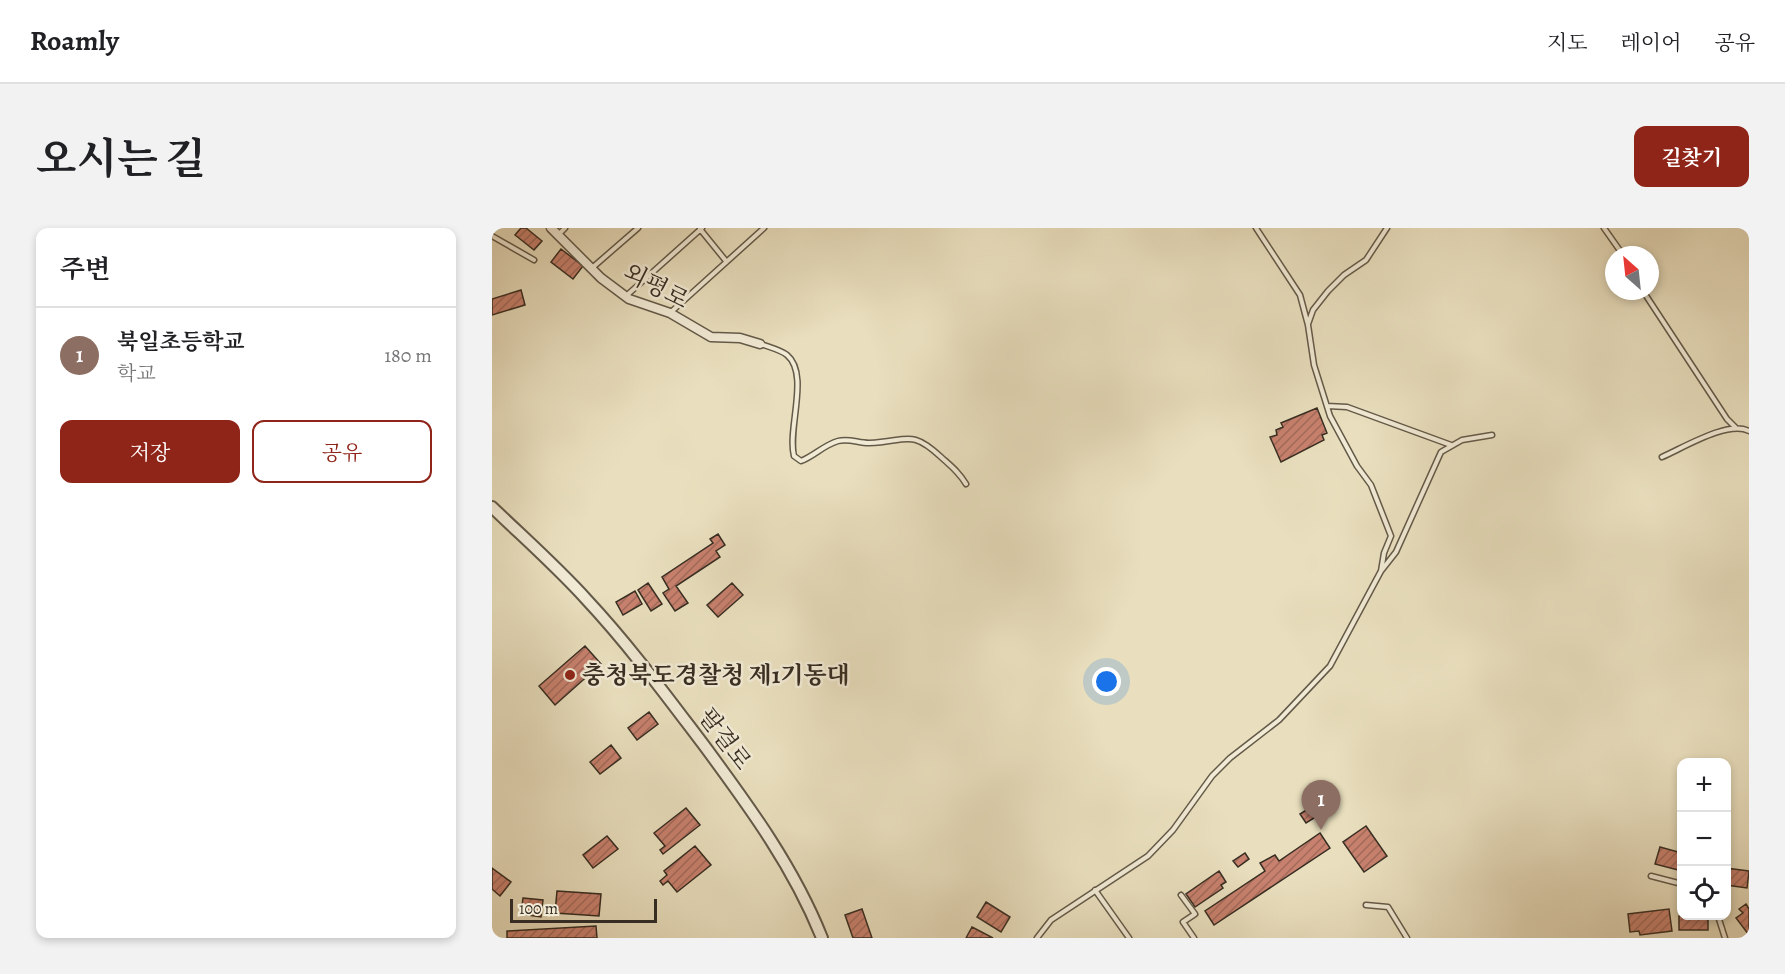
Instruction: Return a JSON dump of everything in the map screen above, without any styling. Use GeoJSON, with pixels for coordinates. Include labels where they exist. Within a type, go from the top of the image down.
{"type":"FeatureCollection","features":[{"type":"Feature","properties":{"kind":"street","name":"외평로"},"geometry":{"type":"LineString","coordinates":[[551,228],[591,269],[625,296],[670,313],[711,337],[740,338],[760,344]]}},
{"type":"Feature","properties":{"kind":"street","name":"팔결로"},"geometry":{"type":"LineString","coordinates":[[492,507],[586,599],[654,680],[747,802],[785,860],[806,898],[822,938]]}},
{"type":"Feature","properties":{"kind":"lane"},"geometry":{"type":"LineString","coordinates":[[557,236],[566,228]]}},
{"type":"Feature","properties":{"kind":"lane"},"geometry":{"type":"LineString","coordinates":[[591,269],[638,228]]}},
{"type":"Feature","properties":{"kind":"lane"},"geometry":{"type":"LineString","coordinates":[[670,313],[764,228]]}},
{"type":"Feature","properties":{"kind":"lane"},"geometry":{"type":"LineString","coordinates":[[1256,228],[1293,282],[1308,325],[1314,365],[1327,406],[1341,438],[1371,485],[1391,536],[1384,553],[1381,571]]}},
{"type":"Feature","properties":{"kind":"lane"},"geometry":{"type":"LineString","coordinates":[[1308,325],[1313,310],[1328,291],[1344,274],[1366,260],[1387,228]]}},
{"type":"Feature","properties":{"kind":"lane"},"geometry":{"type":"LineString","coordinates":[[1604,228],[1617,246]]}},
{"type":"Feature","properties":{"kind":"lane"},"geometry":{"type":"LineString","coordinates":[[625,296],[700,229],[726,261]]}},
{"type":"Feature","properties":{"kind":"lane"},"geometry":{"type":"LineString","coordinates":[[492,236],[534,260]]}},
{"type":"Feature","properties":{"kind":"lane"},"geometry":{"type":"LineString","coordinates":[[1649,300],[1726,419],[1735,427]]}},
{"type":"Feature","properties":{"kind":"lane"},"geometry":{"type":"LineString","coordinates":[[760,344],[786,354],[796,368],[797,399],[791,431],[794,456],[801,461],[839,441],[852,440],[865,443],[916,439],[926,442],[952,466],[966,484]]}},
{"type":"Feature","properties":{"kind":"lane"},"geometry":{"type":"LineString","coordinates":[[1327,406],[1347,407],[1451,445]]}},
{"type":"Feature","properties":{"kind":"lane"},"geometry":{"type":"LineString","coordinates":[[1662,457],[1727,428],[1749,430]]}},
{"type":"Feature","properties":{"kind":"lane"},"geometry":{"type":"LineString","coordinates":[[1036,938],[1051,920],[1148,856],[1173,830],[1212,776],[1230,758],[1279,720],[1330,666],[1381,571],[1396,552],[1433,464],[1441,452],[1451,445],[1492,435]]}},
{"type":"Feature","properties":{"kind":"lane"},"geometry":{"type":"LineString","coordinates":[[1651,876],[1677,883]]}},
{"type":"Feature","properties":{"kind":"lane"},"geometry":{"type":"LineString","coordinates":[[1095,890],[1129,938]]}},
{"type":"Feature","properties":{"kind":"lane"},"geometry":{"type":"LineString","coordinates":[[1181,894],[1195,914],[1184,922],[1194,938]]}},
{"type":"Feature","properties":{"kind":"lane"},"geometry":{"type":"LineString","coordinates":[[1366,905],[1388,907],[1407,938]]}},
{"type":"Feature","properties":{"kind":"lane"},"geometry":{"type":"LineString","coordinates":[[1720,920],[1725,938]]}},
{"type":"Feature","properties":{"kind":"building"},"geometry":{"type":"Polygon","coordinates":[[[521,228],[526,228],[542,241],[534,250],[515,235],[521,228]]]}},
{"type":"Feature","properties":{"kind":"building"},"geometry":{"type":"Polygon","coordinates":[[[561,249],[583,266],[573,279],[551,262],[561,249]]]}},
{"type":"Feature","properties":{"kind":"building"},"geometry":{"type":"Polygon","coordinates":[[[521,290],[525,305],[492,315],[492,299],[521,290]]]}},
{"type":"Feature","properties":{"kind":"building"},"geometry":{"type":"Polygon","coordinates":[[[1317,408],[1327,433],[1322,435],[1324,440],[1281,462],[1270,437],[1277,435],[1276,430],[1283,427],[1281,423],[1317,408]]]}},
{"type":"Feature","properties":{"kind":"building"},"geometry":{"type":"Polygon","coordinates":[[[718,534],[725,545],[716,551],[720,557],[676,586],[688,603],[675,611],[663,593],[669,589],[662,577],[713,543],[710,539],[718,534]]]}},
{"type":"Feature","properties":{"kind":"building"},"geometry":{"type":"Polygon","coordinates":[[[648,583],[662,604],[651,611],[638,590],[648,583]]]}},
{"type":"Feature","properties":{"kind":"building"},"geometry":{"type":"Polygon","coordinates":[[[732,583],[743,595],[718,617],[707,605],[732,583]]]}},
{"type":"Feature","properties":{"kind":"building"},"geometry":{"type":"Polygon","coordinates":[[[635,591],[642,604],[623,615],[616,602],[635,591]]]}},
{"type":"Feature","properties":{"kind":"building","name":"충청북도경찰청 제1기동대"},"geometry":{"type":"Polygon","coordinates":[[[585,646],[601,664],[555,705],[539,686],[585,646]]]}},
{"type":"Feature","properties":{"kind":"building"},"geometry":{"type":"Polygon","coordinates":[[[649,712],[658,724],[637,740],[628,728],[649,712]]]}},
{"type":"Feature","properties":{"kind":"building"},"geometry":{"type":"Polygon","coordinates":[[[611,745],[621,758],[600,774],[590,762],[611,745]]]}},
{"type":"Feature","properties":{"kind":"building"},"geometry":{"type":"Polygon","coordinates":[[[1316,804],[1322,813],[1306,823],[1300,814],[1316,804]]]}},
{"type":"Feature","properties":{"kind":"building"},"geometry":{"type":"Polygon","coordinates":[[[686,808],[700,825],[663,854],[660,850],[665,846],[654,833],[686,808]]]}},
{"type":"Feature","properties":{"kind":"building"},"geometry":{"type":"Polygon","coordinates":[[[1366,826],[1387,856],[1364,872],[1343,842],[1366,826]]]}},
{"type":"Feature","properties":{"kind":"building"},"geometry":{"type":"Polygon","coordinates":[[[1320,833],[1330,848],[1214,925],[1205,911],[1265,871],[1260,863],[1275,855],[1279,861],[1320,833]]]}},
{"type":"Feature","properties":{"kind":"building"},"geometry":{"type":"Polygon","coordinates":[[[607,836],[618,849],[593,868],[583,855],[607,836]]]}},
{"type":"Feature","properties":{"kind":"building"},"geometry":{"type":"Polygon","coordinates":[[[695,846],[711,865],[677,892],[668,881],[663,885],[660,881],[667,875],[664,871],[695,846]]]}},
{"type":"Feature","properties":{"kind":"building"},"geometry":{"type":"Polygon","coordinates":[[[1660,847],[1677,852],[1677,870],[1655,864],[1660,847]]]}},
{"type":"Feature","properties":{"kind":"building"},"geometry":{"type":"Polygon","coordinates":[[[1245,853],[1249,859],[1238,867],[1233,861],[1245,853]]]}},
{"type":"Feature","properties":{"kind":"building"},"geometry":{"type":"Polygon","coordinates":[[[492,868],[511,882],[500,896],[492,889],[492,868]]]}},
{"type":"Feature","properties":{"kind":"building"},"geometry":{"type":"Polygon","coordinates":[[[1731,869],[1749,871],[1747,888],[1731,886],[1731,869]]]}},
{"type":"Feature","properties":{"kind":"building"},"geometry":{"type":"Polygon","coordinates":[[[1219,871],[1226,882],[1221,885],[1223,888],[1195,907],[1186,894],[1219,871]]]}},
{"type":"Feature","properties":{"kind":"building"},"geometry":{"type":"Polygon","coordinates":[[[557,891],[601,894],[599,916],[555,913],[557,891]]]}},
{"type":"Feature","properties":{"kind":"building"},"geometry":{"type":"Polygon","coordinates":[[[523,898],[543,900],[541,917],[521,914],[523,898]]]}},
{"type":"Feature","properties":{"kind":"building"},"geometry":{"type":"Polygon","coordinates":[[[986,902],[1010,917],[1001,932],[977,917],[986,902]]]}},
{"type":"Feature","properties":{"kind":"building"},"geometry":{"type":"Polygon","coordinates":[[[1746,904],[1749,909],[1749,935],[1736,918],[1743,913],[1739,909],[1746,904]]]}},
{"type":"Feature","properties":{"kind":"building"},"geometry":{"type":"Polygon","coordinates":[[[862,909],[872,938],[853,938],[845,915],[862,909]]]}},
{"type":"Feature","properties":{"kind":"building"},"geometry":{"type":"Polygon","coordinates":[[[1669,909],[1672,931],[1640,935],[1639,931],[1630,932],[1628,914],[1669,909]]]}},
{"type":"Feature","properties":{"kind":"building"},"geometry":{"type":"Polygon","coordinates":[[[1679,920],[1708,920],[1708,930],[1679,930],[1679,920]]]}},
{"type":"Feature","properties":{"kind":"building"},"geometry":{"type":"Polygon","coordinates":[[[596,926],[597,938],[507,938],[507,931],[596,926]]]}},
{"type":"Feature","properties":{"kind":"building"},"geometry":{"type":"Polygon","coordinates":[[[972,927],[993,938],[966,938],[972,927]]]}},
{"type":"Feature","properties":{"kind":"place","name":"충청북도경찰청 제1기동대"},"geometry":{"type":"Point","coordinates":[570,675]}},
{"type":"Feature","properties":{"kind":"place","name":"북일초등학교"},"geometry":{"type":"Point","coordinates":[1321,830]}}]}
